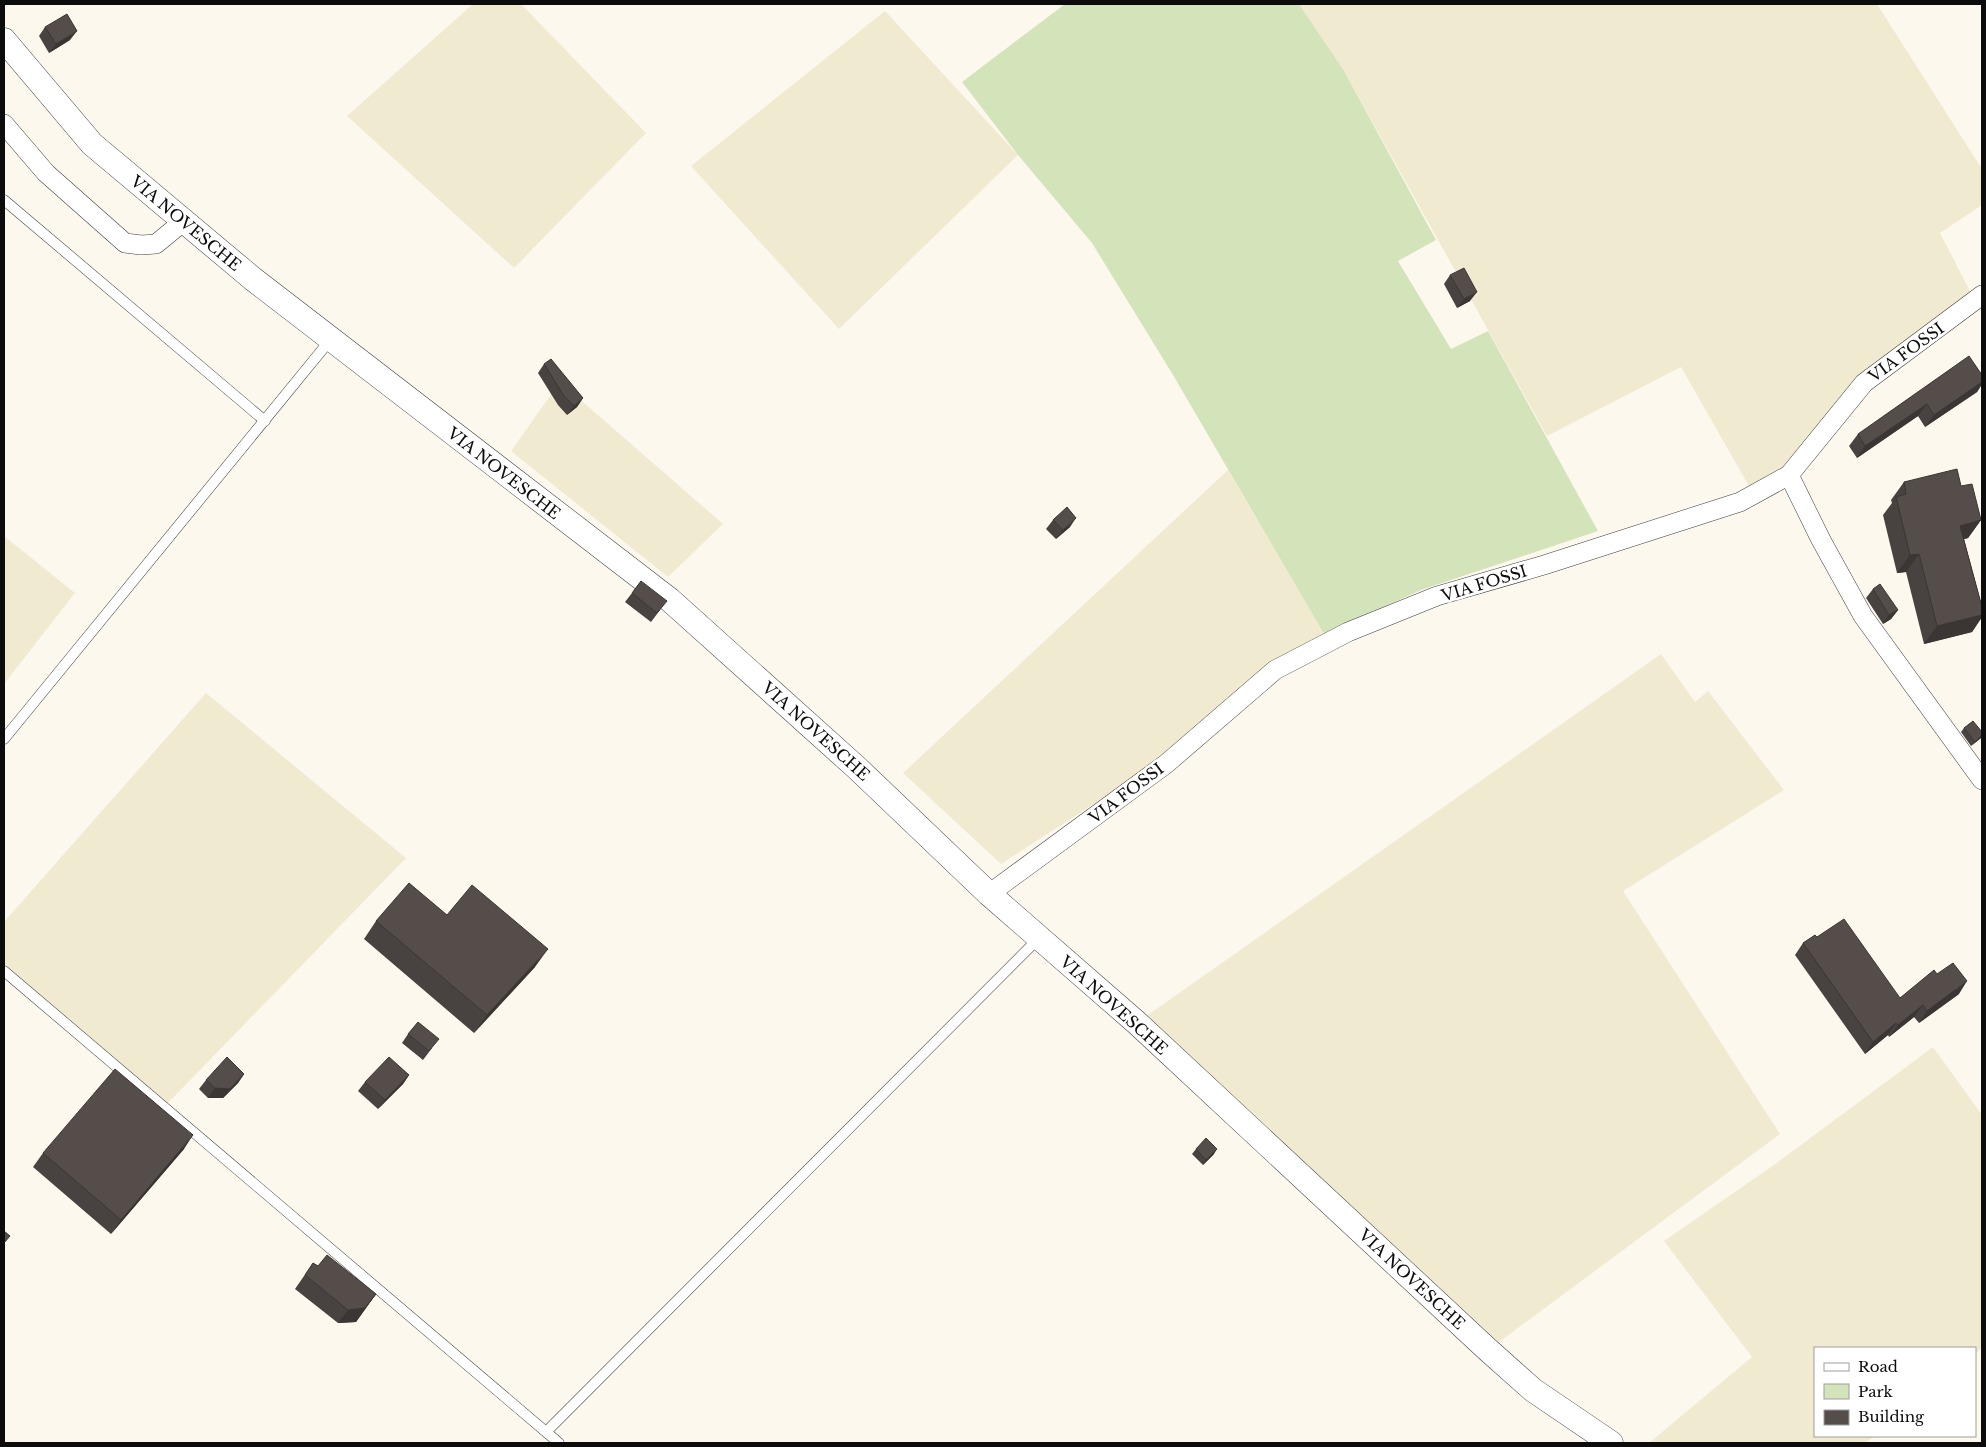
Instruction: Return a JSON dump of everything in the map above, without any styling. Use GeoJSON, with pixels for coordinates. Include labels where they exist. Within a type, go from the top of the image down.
{"type":"FeatureCollection","features":[{"type":"Feature","properties":{"kind":"street","name":"VIA NOVESCHE"},"geometry":{"type":"LineString","coordinates":[[4,40],[92,144],[253,279],[670,600],[857,768],[989,894],[1144,1030],[1533,1390],[1611,1443]]}},
{"type":"Feature","properties":{"kind":"street"},"geometry":{"type":"LineString","coordinates":[[4,124],[46,173],[125,243],[156,244],[184,221]]}},
{"type":"Feature","properties":{"kind":"street","name":"VIA FOSSI"},"geometry":{"type":"LineString","coordinates":[[989,894],[1166,764],[1275,670],[1348,632],[1437,596],[1544,565],[1740,502],[1789,475],[1864,383],[1982,295]]}},
{"type":"Feature","properties":{"kind":"street"},"geometry":{"type":"LineString","coordinates":[[1789,475],[1821,540],[1863,616],[1982,780]]}},
{"type":"Feature","properties":{"kind":"lane"},"geometry":{"type":"LineString","coordinates":[[4,200],[265,420]]}},
{"type":"Feature","properties":{"kind":"lane"},"geometry":{"type":"LineString","coordinates":[[4,739],[331,339]]}},
{"type":"Feature","properties":{"kind":"lane"},"geometry":{"type":"LineString","coordinates":[[546,1432],[1039,938]]}},
{"type":"Feature","properties":{"kind":"lane"},"geometry":{"type":"LineString","coordinates":[[4,971],[559,1443]]}},
{"type":"Feature","properties":{"kind":"shaded area"},"geometry":{"type":"Polygon","coordinates":[[[473,4],[521,4],[646,133],[514,268],[347,116],[473,4]]]}},
{"type":"Feature","properties":{"kind":"shaded area"},"geometry":{"type":"Polygon","coordinates":[[[1299,4],[1877,4],[1982,169],[1982,205],[1940,233],[1973,297],[1868,383],[1796,463],[1750,488],[1681,367],[1547,436],[1343,69],[1299,4]]]}},
{"type":"Feature","properties":{"kind":"shaded area"},"geometry":{"type":"Polygon","coordinates":[[[885,11],[1018,155],[839,329],[691,166],[885,11]]]}},
{"type":"Feature","properties":{"kind":"shaded area"},"geometry":{"type":"Polygon","coordinates":[[[560,382],[723,524],[668,577],[511,451],[560,382]]]}},
{"type":"Feature","properties":{"kind":"shaded area"},"geometry":{"type":"Polygon","coordinates":[[[1228,470],[1324,634],[1286,655],[1140,774],[1001,864],[903,773],[1228,470]]]}},
{"type":"Feature","properties":{"kind":"shaded area"},"geometry":{"type":"Polygon","coordinates":[[[4,536],[75,593],[4,684],[4,536]]]}},
{"type":"Feature","properties":{"kind":"shaded area"},"geometry":{"type":"Polygon","coordinates":[[[1661,654],[1695,702],[1708,691],[1784,790],[1623,891],[1780,1134],[1499,1342],[1145,1017],[1661,654]]]}},
{"type":"Feature","properties":{"kind":"shaded area"},"geometry":{"type":"Polygon","coordinates":[[[206,693],[406,858],[165,1106],[4,963],[4,922],[206,693]]]}},
{"type":"Feature","properties":{"kind":"shaded area"},"geometry":{"type":"Polygon","coordinates":[[[1933,1047],[1982,1115],[1982,1348],[1976,1353],[1976,1347],[1814,1347],[1814,1437],[1874,1437],[1865,1443],[1649,1443],[1752,1357],[1664,1241],[1774,1165],[1933,1047]]]}},
{"type":"Feature","properties":{"kind":"green space"},"geometry":{"type":"Polygon","coordinates":[[[1065,4],[1299,4],[1343,69],[1436,240],[1398,261],[1451,349],[1488,331],[1598,531],[1421,590],[1324,634],[1173,375],[1092,243],[1018,155],[962,82],[1065,4]]]}},
{"type":"Feature","properties":{"kind":"building"},"geometry":{"type":"Polygon","coordinates":[[[67,14],[77,31],[56,44],[45,27],[67,14]]]}},
{"type":"Feature","properties":{"kind":"building"},"geometry":{"type":"Polygon","coordinates":[[[1464,268],[1477,292],[1464,299],[1450,275],[1464,268]]]}},
{"type":"Feature","properties":{"kind":"building"},"geometry":{"type":"Polygon","coordinates":[[[1969,356],[1982,375],[1982,382],[1934,415],[1927,404],[1865,446],[1858,434],[1969,356]]]}},
{"type":"Feature","properties":{"kind":"building"},"geometry":{"type":"Polygon","coordinates":[[[551,359],[583,398],[574,406],[564,396],[544,364],[551,359]]]}},
{"type":"Feature","properties":{"kind":"building"},"geometry":{"type":"Polygon","coordinates":[[[1957,469],[1961,486],[1972,484],[1981,520],[1960,526],[1982,607],[1982,615],[1937,626],[1919,554],[1910,555],[1896,497],[1906,494],[1904,482],[1957,469]]]}},
{"type":"Feature","properties":{"kind":"building"},"geometry":{"type":"Polygon","coordinates":[[[1067,507],[1076,518],[1063,530],[1053,520],[1067,507]]]}},
{"type":"Feature","properties":{"kind":"building"},"geometry":{"type":"Polygon","coordinates":[[[641,581],[667,601],[657,613],[632,593],[641,581]]]}},
{"type":"Feature","properties":{"kind":"building"},"geometry":{"type":"Polygon","coordinates":[[[1880,584],[1898,610],[1889,615],[1873,589],[1880,584]]]}},
{"type":"Feature","properties":{"kind":"building"},"geometry":{"type":"Polygon","coordinates":[[[1973,721],[1982,732],[1982,735],[1975,742],[1964,728],[1973,721]]]}},
{"type":"Feature","properties":{"kind":"building"},"geometry":{"type":"Polygon","coordinates":[[[409,883],[447,915],[472,885],[548,949],[487,1015],[376,921],[409,883]]]}},
{"type":"Feature","properties":{"kind":"building"},"geometry":{"type":"Polygon","coordinates":[[[1844,919],[1900,998],[1934,970],[1937,974],[1953,963],[1967,981],[1927,1011],[1923,1005],[1898,1025],[1896,1023],[1873,1042],[1803,943],[1815,935],[1817,937],[1844,919]]]}},
{"type":"Feature","properties":{"kind":"building"},"geometry":{"type":"Polygon","coordinates":[[[418,1022],[439,1039],[429,1051],[408,1034],[418,1022]]]}},
{"type":"Feature","properties":{"kind":"building"},"geometry":{"type":"Polygon","coordinates":[[[227,1057],[244,1074],[230,1089],[215,1088],[206,1080],[227,1057]]]}},
{"type":"Feature","properties":{"kind":"building"},"geometry":{"type":"Polygon","coordinates":[[[389,1057],[409,1075],[385,1100],[365,1082],[389,1057]]]}},
{"type":"Feature","properties":{"kind":"building"},"geometry":{"type":"Polygon","coordinates":[[[115,1069],[193,1135],[121,1220],[43,1153],[115,1069]]]}},
{"type":"Feature","properties":{"kind":"building"},"geometry":{"type":"Polygon","coordinates":[[[1206,1138],[1217,1149],[1206,1160],[1196,1149],[1206,1138]]]}},
{"type":"Feature","properties":{"kind":"building"},"geometry":{"type":"Polygon","coordinates":[[[4,1231],[10,1236],[4,1243],[4,1231]]]}},
{"type":"Feature","properties":{"kind":"building"},"geometry":{"type":"Polygon","coordinates":[[[327,1255],[376,1294],[365,1308],[348,1310],[305,1275],[313,1263],[318,1266],[327,1255]]]}}]}
